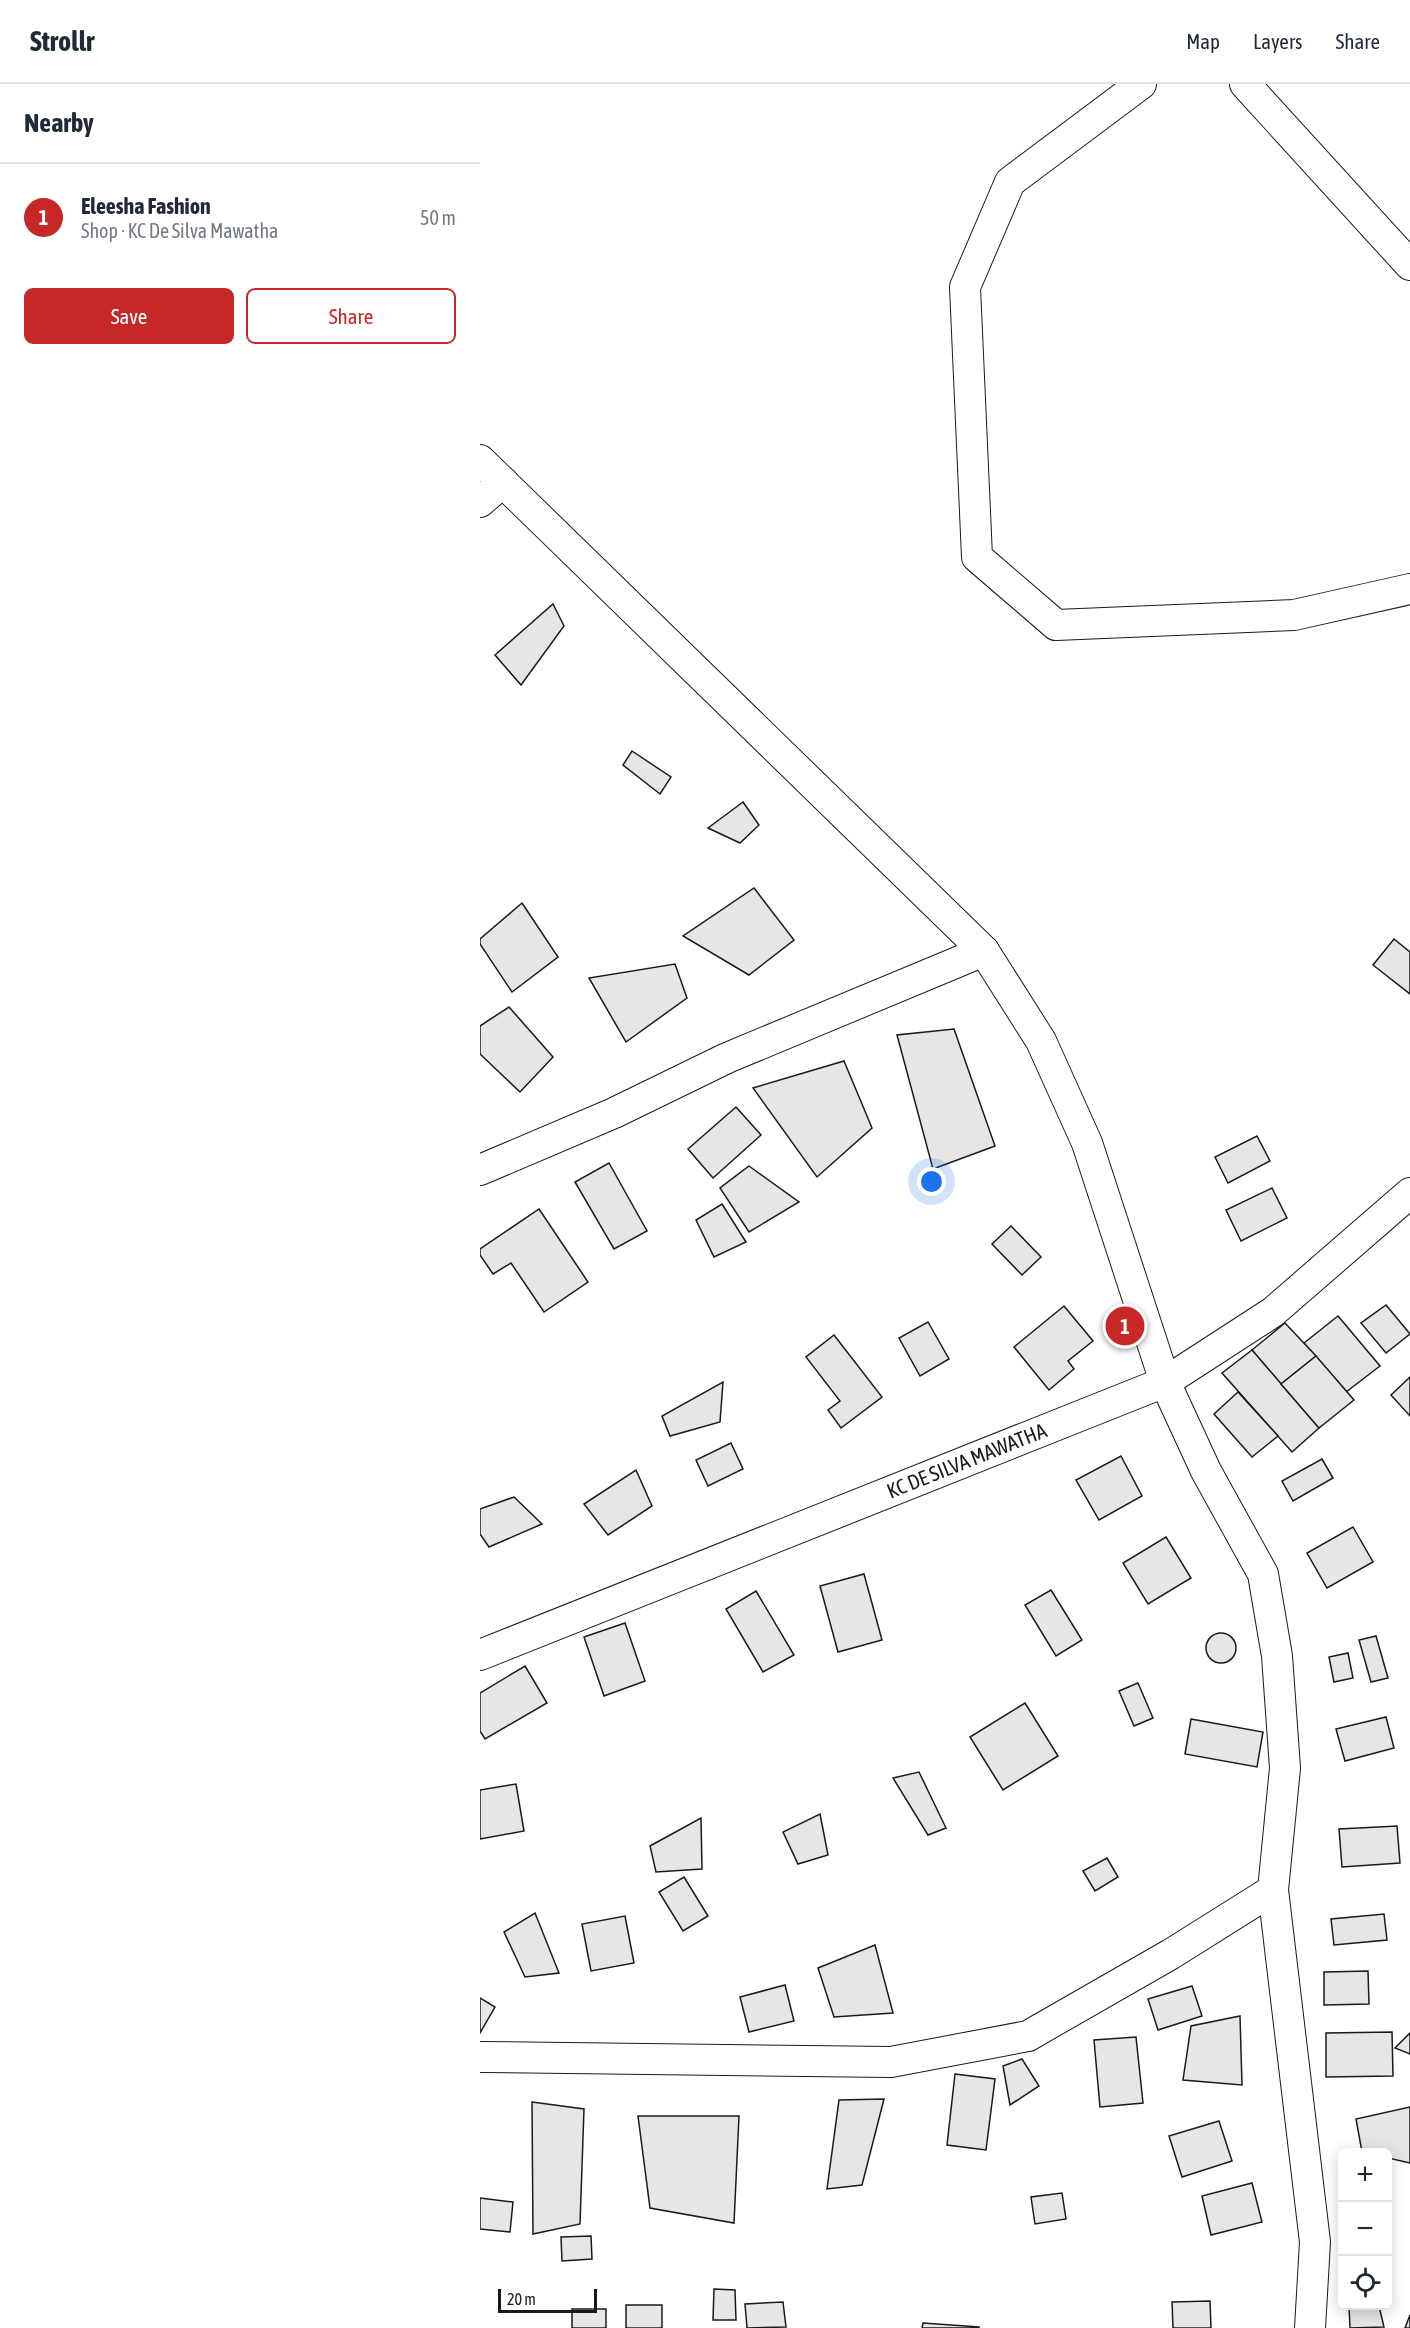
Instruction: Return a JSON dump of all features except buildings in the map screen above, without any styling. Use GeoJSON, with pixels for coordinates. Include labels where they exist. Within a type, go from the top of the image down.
{"type":"FeatureCollection","features":[{"type":"Feature","properties":{"kind":"street"},"geometry":{"type":"LineString","coordinates":[[1141,84],[1010,182],[965,287],[977,557],[1056,625],[1294,615],[1410,589]]}},
{"type":"Feature","properties":{"kind":"street"},"geometry":{"type":"LineString","coordinates":[[1245,84],[1410,265]]}},
{"type":"Feature","properties":{"kind":"street"},"geometry":{"type":"LineString","coordinates":[[480,460],[984,951],[1041,1041],[1087,1143],[1165,1382],[1206,1471],[1263,1574],[1277,1656],[1286,1768],[1273,1890],[1316,2242],[1310,2328]]}},
{"type":"Feature","properties":{"kind":"street"},"geometry":{"type":"LineString","coordinates":[[480,502],[503,482]]}},
{"type":"Feature","properties":{"kind":"street"},"geometry":{"type":"LineString","coordinates":[[480,1170],[614,1113],[727,1058],[984,951]]}},
{"type":"Feature","properties":{"kind":"street","name":"KC DE SILVA MAWATHA"},"geometry":{"type":"LineString","coordinates":[[480,1655],[1165,1382],[1273,1312],[1410,1193]]}},
{"type":"Feature","properties":{"kind":"street"},"geometry":{"type":"LineString","coordinates":[[480,2057],[891,2062],[1028,2036],[1172,1954],[1273,1890]]}},
{"type":"Feature","properties":{"kind":"place","name":"Eleesha Fashion"},"geometry":{"type":"Point","coordinates":[1125,1326]}}]}
